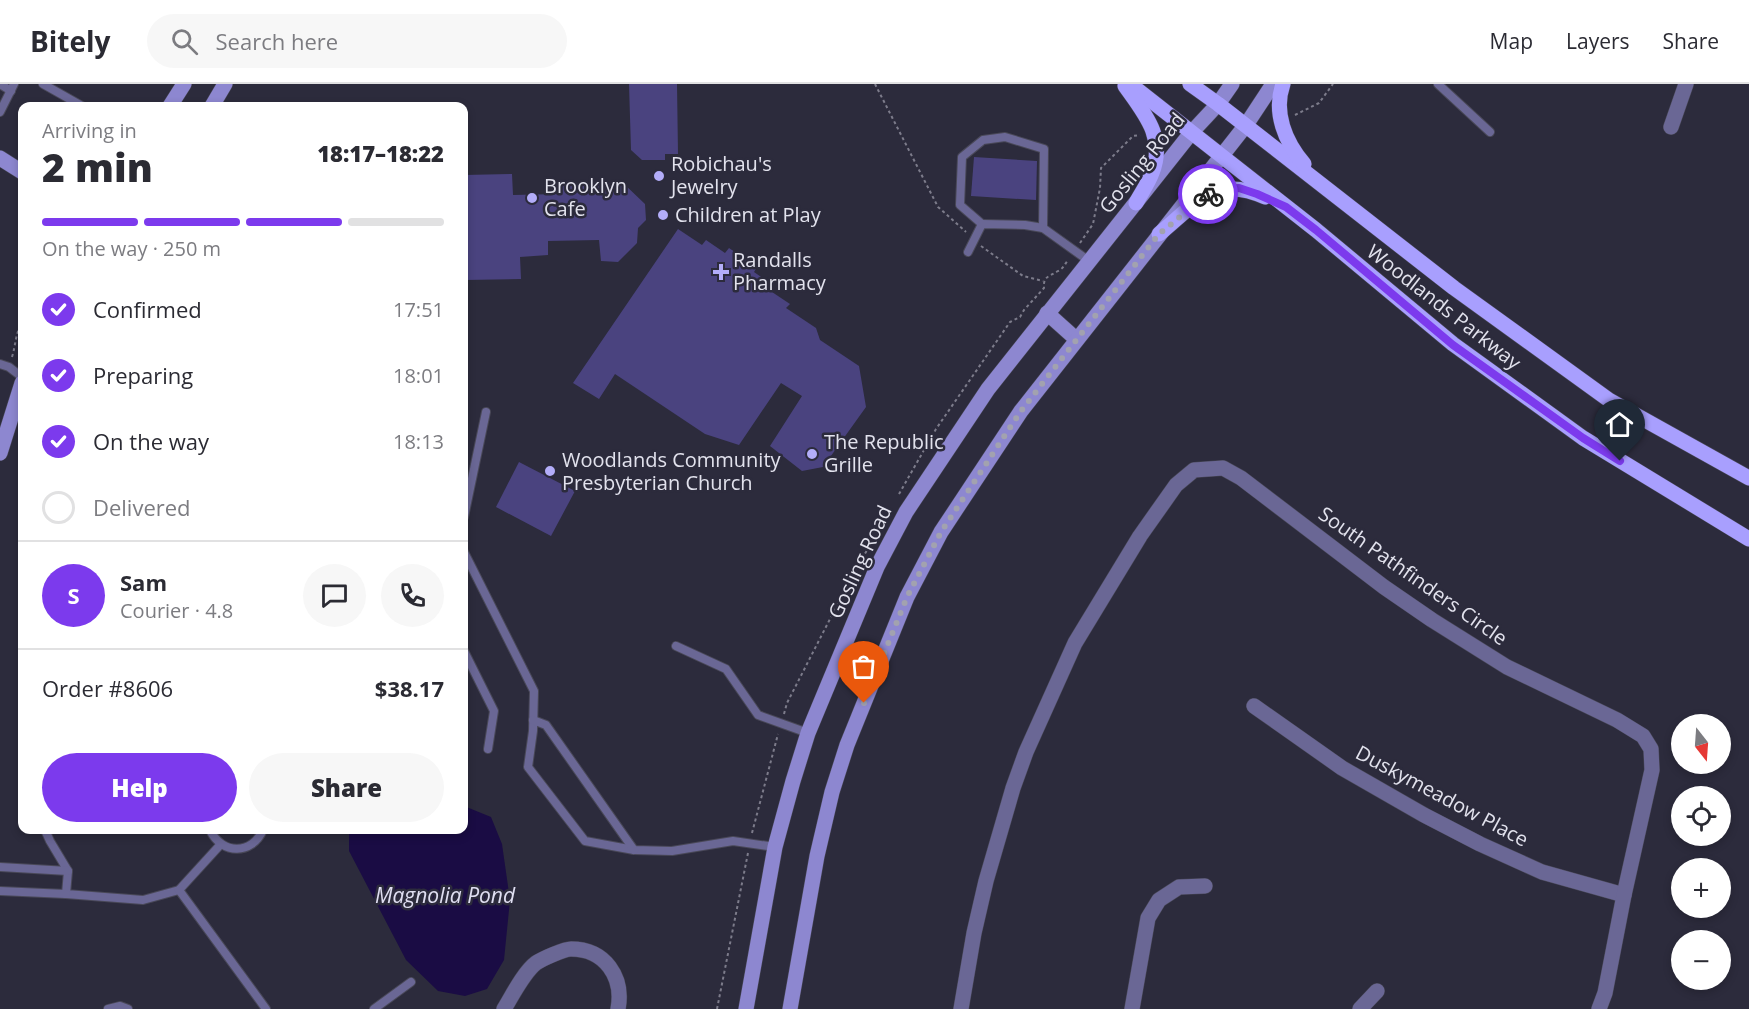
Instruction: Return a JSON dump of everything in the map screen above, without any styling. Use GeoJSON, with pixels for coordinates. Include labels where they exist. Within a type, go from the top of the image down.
{"type":"FeatureCollection","features":[{"type":"Feature","properties":{"kind":"main road"},"geometry":{"type":"LineString","coordinates":[[173,102],[184,84]]}},
{"type":"Feature","properties":{"kind":"main road"},"geometry":{"type":"LineString","coordinates":[[214,102],[225,84]]}},
{"type":"Feature","properties":{"kind":"main road"},"geometry":{"type":"LineString","coordinates":[[1123,84],[1144,114],[1157,141],[1158,156],[1152,175],[1136,203]]}},
{"type":"Feature","properties":{"kind":"main road","name":"Woodlands Parkway"},"geometry":{"type":"LineString","coordinates":[[1130,84],[1316,230],[1453,345],[1574,432],[1749,539]]}},
{"type":"Feature","properties":{"kind":"main road","name":"Woodlands Parkway"},"geometry":{"type":"LineString","coordinates":[[1190,84],[1320,182],[1454,288],[1610,400],[1749,478]]}},
{"type":"Feature","properties":{"kind":"main road","name":"Gosling Road"},"geometry":{"type":"LineString","coordinates":[[746,1009],[775,847],[793,782],[808,733],[877,567],[906,512],[988,389],[1232,84]]}},
{"type":"Feature","properties":{"kind":"main road"},"geometry":{"type":"LineString","coordinates":[[790,1009],[817,856],[832,792],[847,745],[907,597],[947,523],[1021,411],[1246,125],[1273,84]]}},
{"type":"Feature","properties":{"kind":"main road"},"geometry":{"type":"LineString","coordinates":[[1283,84],[1278,105],[1283,130],[1298,158],[1320,182]]}},
{"type":"Feature","properties":{"kind":"main road"},"geometry":{"type":"LineString","coordinates":[[0,158],[18,169]]}},
{"type":"Feature","properties":{"kind":"main road"},"geometry":{"type":"LineString","coordinates":[[1159,234],[1209,193],[1224,189],[1239,188],[1286,207]]}},
{"type":"Feature","properties":{"kind":"main road"},"geometry":{"type":"LineString","coordinates":[[1047,314],[1076,339]]}},
{"type":"Feature","properties":{"kind":"main road"},"geometry":{"type":"LineString","coordinates":[[0,453],[18,414]]}},
{"type":"Feature","properties":{"kind":"street"},"geometry":{"type":"LineString","coordinates":[[1671,127],[1686,84]]}},
{"type":"Feature","properties":{"kind":"street","name":"South Pathfinders Circle"},"geometry":{"type":"LineString","coordinates":[[961,1009],[984,891],[1026,752],[1075,643],[1140,536],[1176,485],[1194,470],[1223,468],[1241,478],[1375,580],[1432,620],[1507,667],[1617,720],[1643,736],[1651,749],[1652,770],[1624,895]]}},
{"type":"Feature","properties":{"kind":"street","name":"Duskymeadow Place"},"geometry":{"type":"LineString","coordinates":[[1254,706],[1342,768],[1479,844],[1542,872],[1624,895]]}},
{"type":"Feature","properties":{"kind":"street"},"geometry":{"type":"LineString","coordinates":[[1132,1009],[1148,918],[1159,900],[1179,887],[1205,886]]}},
{"type":"Feature","properties":{"kind":"street"},"geometry":{"type":"LineString","coordinates":[[1599,1009],[1605,993],[1624,895]]}},
{"type":"Feature","properties":{"kind":"street"},"geometry":{"type":"LineString","coordinates":[[504,1009],[536,964],[568,949],[588,952],[606,961],[617,980],[618,1009]]}},
{"type":"Feature","properties":{"kind":"street"},"geometry":{"type":"LineString","coordinates":[[1360,1009],[1377,991]]}},
{"type":"Feature","properties":{"kind":"lane"},"geometry":{"type":"LineString","coordinates":[[0,84],[12,87],[0,112]]}},
{"type":"Feature","properties":{"kind":"lane"},"geometry":{"type":"LineString","coordinates":[[1438,84],[1490,132]]}},
{"type":"Feature","properties":{"kind":"lane"},"geometry":{"type":"LineString","coordinates":[[48,85],[76,102]]}},
{"type":"Feature","properties":{"kind":"lane"},"geometry":{"type":"LineString","coordinates":[[1043,228],[1044,149],[1005,137],[983,140],[962,157],[960,205],[982,224],[1025,225],[1043,228],[1089,261]]}},
{"type":"Feature","properties":{"kind":"lane"},"geometry":{"type":"LineString","coordinates":[[968,252],[982,224]]}},
{"type":"Feature","properties":{"kind":"lane"},"geometry":{"type":"LineString","coordinates":[[4,365],[18,374]]}},
{"type":"Feature","properties":{"kind":"lane"},"geometry":{"type":"LineString","coordinates":[[468,498],[486,412]]}},
{"type":"Feature","properties":{"kind":"lane"},"geometry":{"type":"LineString","coordinates":[[468,560],[534,691],[528,767],[585,842],[634,850],[672,851],[733,841],[775,847]]}},
{"type":"Feature","properties":{"kind":"lane"},"geometry":{"type":"LineString","coordinates":[[676,646],[726,669],[758,715],[808,733]]}},
{"type":"Feature","properties":{"kind":"lane"},"geometry":{"type":"LineString","coordinates":[[468,659],[494,711],[488,748]]}},
{"type":"Feature","properties":{"kind":"lane"},"geometry":{"type":"LineString","coordinates":[[533,720],[546,725],[634,850]]}},
{"type":"Feature","properties":{"kind":"lane"},"geometry":{"type":"LineString","coordinates":[[47,834],[68,871],[66,894]]}},
{"type":"Feature","properties":{"kind":"lane"},"geometry":{"type":"LineString","coordinates":[[212,834],[221,844],[238,849],[254,843],[261,834]]}},
{"type":"Feature","properties":{"kind":"lane"},"geometry":{"type":"LineString","coordinates":[[0,891],[143,900],[179,890],[221,844]]}},
{"type":"Feature","properties":{"kind":"lane"},"geometry":{"type":"LineString","coordinates":[[0,867],[68,871]]}},
{"type":"Feature","properties":{"kind":"lane"},"geometry":{"type":"LineString","coordinates":[[179,890],[266,1009]]}},
{"type":"Feature","properties":{"kind":"lane"},"geometry":{"type":"LineString","coordinates":[[374,1009],[411,982]]}},
{"type":"Feature","properties":{"kind":"lane"},"geometry":{"type":"LineString","coordinates":[[108,1009],[120,1006],[128,1009]]}},
{"type":"Feature","properties":{"kind":"path"},"geometry":{"type":"LineString","coordinates":[[874,84],[938,207],[985,250],[1023,276],[1043,281]]}},
{"type":"Feature","properties":{"kind":"path"},"geometry":{"type":"LineString","coordinates":[[4,365],[15,349],[18,329]]}},
{"type":"Feature","properties":{"kind":"water","name":"Magnolia Pond"},"geometry":{"type":"Polygon","coordinates":[[[468,808],[491,817],[502,844],[510,900],[504,960],[487,989],[465,996],[438,991],[406,960],[349,851],[349,834],[468,834],[468,808]]]}},
{"type":"Feature","properties":{"kind":"building"},"geometry":{"type":"Polygon","coordinates":[[[629,84],[677,84],[678,154],[665,154],[665,160],[642,160],[631,150],[629,84]]]}},
{"type":"Feature","properties":{"kind":"building"},"geometry":{"type":"Polygon","coordinates":[[[974,157],[1037,161],[1036,200],[971,196],[974,157]]]}},
{"type":"Feature","properties":{"kind":"building"},"geometry":{"type":"Polygon","coordinates":[[[512,174],[513,195],[559,194],[560,183],[623,183],[645,204],[646,220],[638,228],[637,243],[618,262],[601,261],[599,240],[548,241],[548,255],[520,257],[521,279],[468,280],[468,175],[512,174]]]}},
{"type":"Feature","properties":{"kind":"building"},"geometry":{"type":"Polygon","coordinates":[[[678,229],[702,245],[706,240],[725,253],[729,248],[757,267],[754,272],[767,281],[763,286],[790,304],[786,308],[816,328],[820,340],[859,366],[866,407],[823,467],[802,471],[770,446],[802,396],[781,383],[739,445],[705,434],[615,374],[599,399],[573,383],[678,229]]]}},
{"type":"Feature","properties":{"kind":"building"},"geometry":{"type":"Polygon","coordinates":[[[519,462],[575,491],[551,536],[496,507],[519,462]]]}},
{"type":"Feature","properties":{"kind":"way so far"},"geometry":{"type":"LineString","coordinates":[[864,703],[907,597],[941,532],[1021,411],[1159,234],[1208,194]]}},
{"type":"Feature","properties":{"kind":"place","name":"Robichau's Jewelry"},"geometry":{"type":"Point","coordinates":[659,176]}},
{"type":"Feature","properties":{"kind":"place","name":"Brooklyn Cafe"},"geometry":{"type":"Point","coordinates":[532,198]}},
{"type":"Feature","properties":{"kind":"place","name":"Children at Play"},"geometry":{"type":"Point","coordinates":[663,215]}},
{"type":"Feature","properties":{"kind":"place","name":"Randalls Pharmacy"},"geometry":{"type":"Point","coordinates":[721,272]}},
{"type":"Feature","properties":{"kind":"place","name":"The Republic Grille"},"geometry":{"type":"Point","coordinates":[812,454]}},
{"type":"Feature","properties":{"kind":"place","name":"Woodlands Community Presbyterian Church"},"geometry":{"type":"Point","coordinates":[550,471]}},
{"type":"Feature","properties":{"kind":"route"},"geometry":{"type":"LineString","coordinates":[[1208,194],[1224,189],[1239,188],[1286,207],[1453,345],[1583,438],[1620,461]]}}]}
